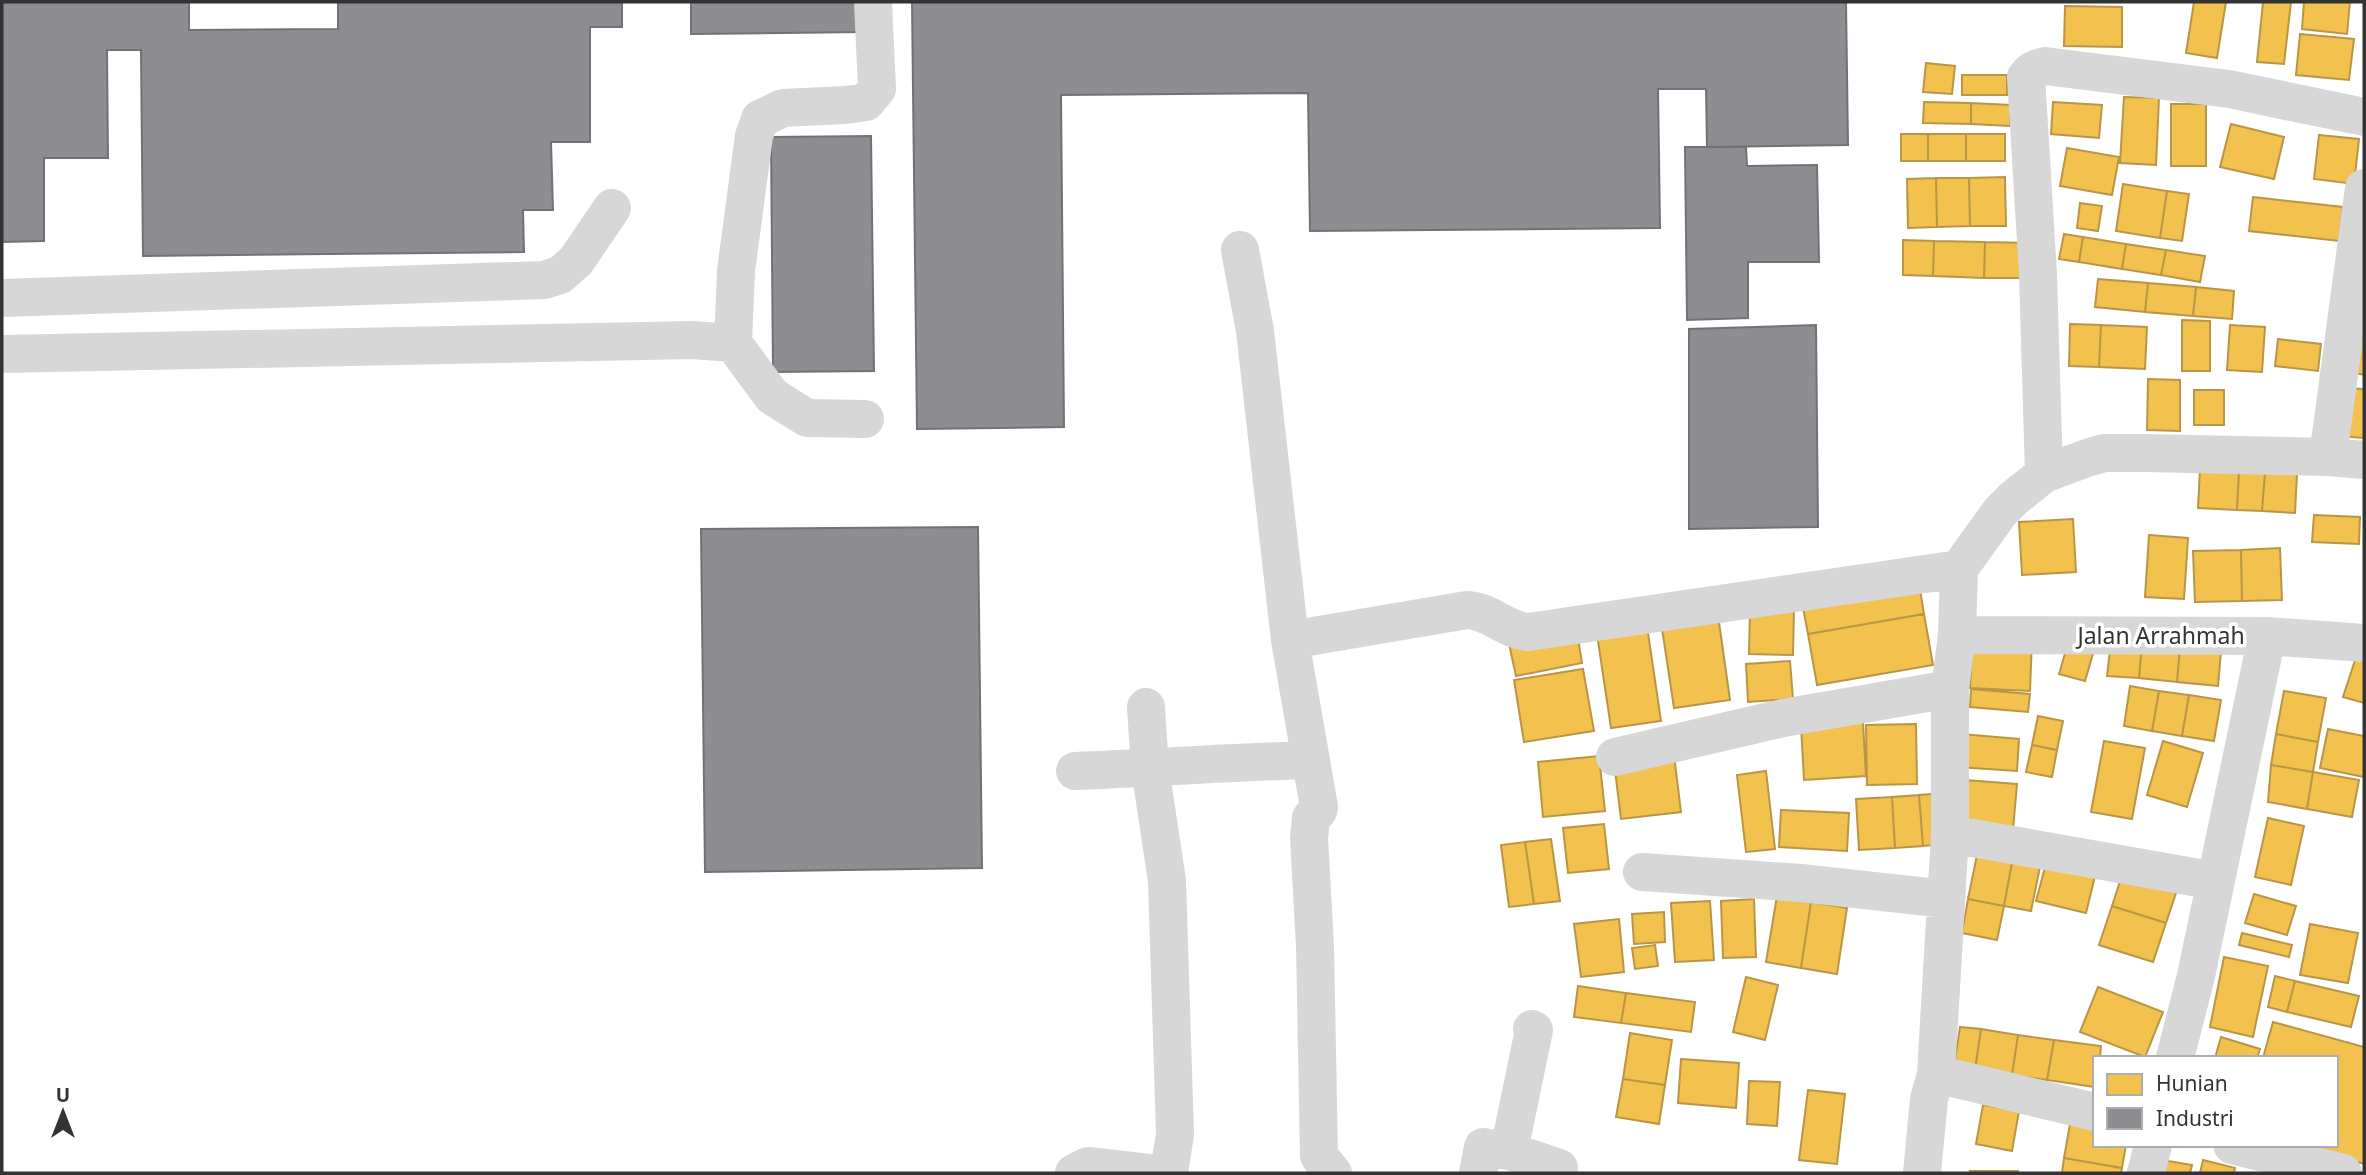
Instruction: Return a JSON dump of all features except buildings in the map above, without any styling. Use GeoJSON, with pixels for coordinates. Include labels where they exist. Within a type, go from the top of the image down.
{"type":"FeatureCollection","features":[{"type":"Feature","properties":{"kind":"street"},"geometry":{"type":"LineString","coordinates":[[865,419],[807,418],[772,396],[733,343],[736,271],[754,136],[760,120],[783,108],[866,102],[877,89],[873,2]]}},
{"type":"Feature","properties":{"kind":"street"},"geometry":{"type":"LineString","coordinates":[[2044,474],[2038,274],[2026,78],[2030,72],[2045,66],[2152,78],[2229,89],[2364,117]]}},
{"type":"Feature","properties":{"kind":"street"},"geometry":{"type":"LineString","coordinates":[[1922,1173],[1929,1099],[1936,1074],[1950,834],[1950,689],[1959,569],[2000,512],[2044,474],[2104,453],[2346,459],[2364,188]]}},
{"type":"Feature","properties":{"kind":"street"},"geometry":{"type":"LineString","coordinates":[[2,298],[544,280],[560,275],[576,261],[612,208]]}},
{"type":"Feature","properties":{"kind":"street"},"geometry":{"type":"LineString","coordinates":[[1240,250],[1255,331],[1290,640],[1319,807],[1311,818],[1309,838],[1315,946],[1319,1156],[1333,1173]]}},
{"type":"Feature","properties":{"kind":"street"},"geometry":{"type":"LineString","coordinates":[[2,354],[692,340],[733,343]]}},
{"type":"Feature","properties":{"kind":"street"},"geometry":{"type":"LineString","coordinates":[[1290,640],[1467,610],[1480,610],[1516,631],[1528,632],[1959,569]]}},
{"type":"Feature","properties":{"kind":"street","name":"Jalan Arrahmah"},"geometry":{"type":"LineString","coordinates":[[1956,635],[2267,635],[2364,643]]}},
{"type":"Feature","properties":{"kind":"street"},"geometry":{"type":"LineString","coordinates":[[2176,1056],[2196,976],[2267,635]]}},
{"type":"Feature","properties":{"kind":"street"},"geometry":{"type":"LineString","coordinates":[[1615,757],[1783,718],[1950,689]]}},
{"type":"Feature","properties":{"kind":"street"},"geometry":{"type":"LineString","coordinates":[[1146,707],[1150,768],[1167,881],[1175,1134],[1169,1173]]}},
{"type":"Feature","properties":{"kind":"street"},"geometry":{"type":"LineString","coordinates":[[1075,771],[1311,760]]}},
{"type":"Feature","properties":{"kind":"street"},"geometry":{"type":"LineString","coordinates":[[1950,834],[2216,881]]}},
{"type":"Feature","properties":{"kind":"street"},"geometry":{"type":"LineString","coordinates":[[1642,872],[1801,883],[1946,899]]}},
{"type":"Feature","properties":{"kind":"street"},"geometry":{"type":"LineString","coordinates":[[1509,1151],[1534,1030],[1532,1029]]}},
{"type":"Feature","properties":{"kind":"street"},"geometry":{"type":"LineString","coordinates":[[1936,1074],[2093,1112]]}},
{"type":"Feature","properties":{"kind":"street"},"geometry":{"type":"LineString","coordinates":[[1478,1173],[1483,1147],[1509,1151],[1559,1168],[1558,1173]]}},
{"type":"Feature","properties":{"kind":"street"},"geometry":{"type":"LineString","coordinates":[[2146,1173],[2152,1147]]}},
{"type":"Feature","properties":{"kind":"street"},"geometry":{"type":"LineString","coordinates":[[2240,1147],[2343,1173]]}},
{"type":"Feature","properties":{"kind":"street"},"geometry":{"type":"LineString","coordinates":[[1074,1173],[1088,1166],[1149,1173]]}}]}
